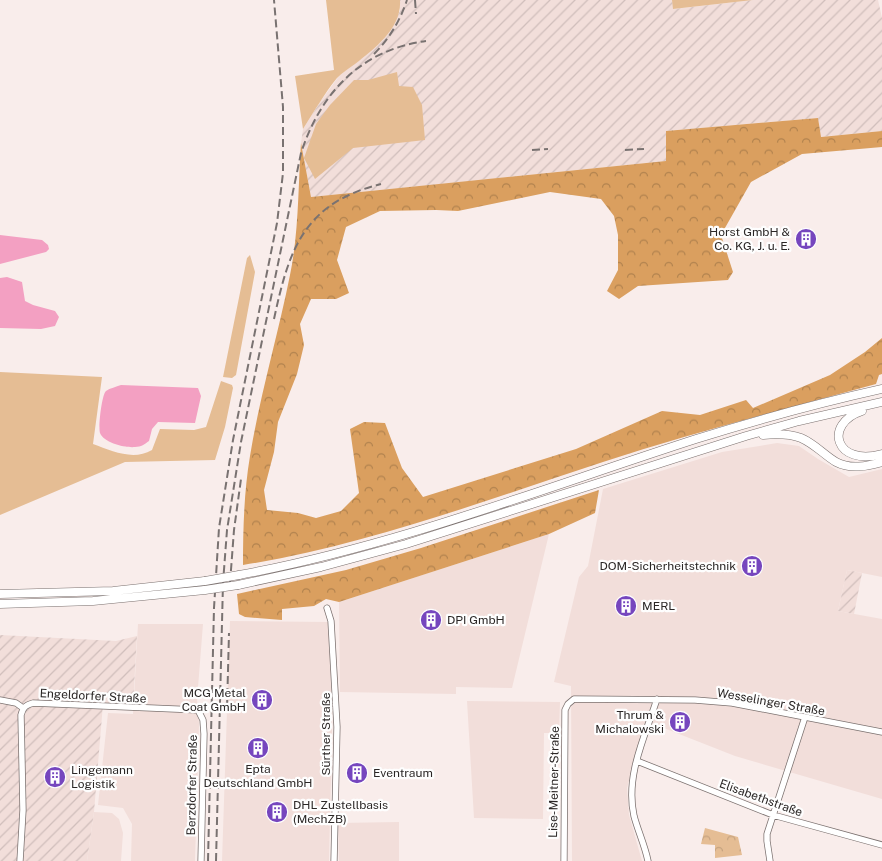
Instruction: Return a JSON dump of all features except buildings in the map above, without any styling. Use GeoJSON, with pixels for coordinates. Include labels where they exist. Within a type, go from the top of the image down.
{"type":"FeatureCollection","features":[{"type":"Feature","properties":{"kind":"highway"},"geometry":{"type":"LineString","coordinates":[[0,594],[113,591],[206,581],[308,561],[470,515],[697,439],[830,401],[882,389]]}},
{"type":"Feature","properties":{"kind":"highway"},"geometry":{"type":"LineString","coordinates":[[0,604],[93,602],[205,590],[321,568],[397,547],[746,436],[799,421],[882,403]]}},
{"type":"Feature","properties":{"kind":"highway"},"geometry":{"type":"LineString","coordinates":[[882,403],[852,414],[843,423],[839,434],[839,442],[846,452],[855,456],[869,458],[882,454]]}},
{"type":"Feature","properties":{"kind":"highway"},"geometry":{"type":"LineString","coordinates":[[746,436],[774,434],[799,437],[815,445],[837,463],[853,467],[868,466],[882,462]]}},
{"type":"Feature","properties":{"kind":"street","name":"Sürther Straße"},"geometry":{"type":"LineString","coordinates":[[327,608],[330,614],[332,629],[337,727],[334,861]]}},
{"type":"Feature","properties":{"kind":"street","name":"Wesselinger Straße"},"geometry":{"type":"LineString","coordinates":[[568,704],[574,699],[582,698],[695,700],[732,703],[882,732]]}},
{"type":"Feature","properties":{"kind":"street"},"geometry":{"type":"LineString","coordinates":[[648,861],[634,815],[631,786],[657,699]]}},
{"type":"Feature","properties":{"kind":"street"},"geometry":{"type":"LineString","coordinates":[[0,700],[16,703],[23,708]]}},
{"type":"Feature","properties":{"kind":"street","name":"Engeldorfer Straße"},"geometry":{"type":"LineString","coordinates":[[20,861],[23,810],[21,715],[23,708],[33,703],[198,710]]}},
{"type":"Feature","properties":{"kind":"street","name":"Lise-Meitner-Straße"},"geometry":{"type":"LineString","coordinates":[[564,861],[565,710],[568,704]]}},
{"type":"Feature","properties":{"kind":"street","name":"Berzdorfer Straße"},"geometry":{"type":"LineString","coordinates":[[198,710],[203,720],[204,734],[200,861]]}},
{"type":"Feature","properties":{"kind":"street"},"geometry":{"type":"LineString","coordinates":[[770,861],[767,841],[773,815],[805,717]]}},
{"type":"Feature","properties":{"kind":"street","name":"Elisabethstraße"},"geometry":{"type":"LineString","coordinates":[[637,761],[773,815],[882,845]]}},
{"type":"Feature","properties":{"kind":"shaded area"},"geometry":{"type":"Polygon","coordinates":[[[400,0],[672,0],[674,9],[753,0],[878,0],[882,18],[882,131],[820,137],[818,118],[666,131],[667,161],[311,197],[301,143],[303,129],[339,76],[383,40],[400,11],[400,0]]]}},
{"type":"Feature","properties":{"kind":"shaded area"},"geometry":{"type":"Polygon","coordinates":[[[0,235],[42,240],[48,245],[49,249],[46,252],[0,264],[0,235]]]}},
{"type":"Feature","properties":{"kind":"shaded area"},"geometry":{"type":"Polygon","coordinates":[[[7,277],[22,282],[25,301],[55,311],[59,317],[55,326],[41,329],[0,328],[0,278],[7,277]]]}},
{"type":"Feature","properties":{"kind":"shaded area"},"geometry":{"type":"Polygon","coordinates":[[[121,385],[198,388],[201,396],[195,423],[158,422],[152,429],[149,441],[139,446],[126,447],[106,440],[100,433],[102,404],[105,393],[111,388],[121,385]]]}},
{"type":"Feature","properties":{"kind":"shaded area"},"geometry":{"type":"Polygon","coordinates":[[[777,443],[799,446],[849,477],[882,469],[882,577],[847,570],[838,611],[882,619],[882,799],[735,756],[646,721],[627,788],[629,815],[642,861],[572,861],[571,686],[554,682],[579,577],[588,566],[603,489],[722,452],[777,443]]]}},
{"type":"Feature","properties":{"kind":"shaded area"},"geometry":{"type":"Polygon","coordinates":[[[549,534],[512,688],[456,687],[456,694],[340,692],[339,602],[549,534]]]}},
{"type":"Feature","properties":{"kind":"shaded area"},"geometry":{"type":"Polygon","coordinates":[[[847,570],[862,573],[854,614],[838,611],[847,570]]]}},
{"type":"Feature","properties":{"kind":"shaded area"},"geometry":{"type":"Polygon","coordinates":[[[230,621],[328,622],[330,625],[332,733],[329,861],[222,861],[230,621]]]}},
{"type":"Feature","properties":{"kind":"shaded area"},"geometry":{"type":"Polygon","coordinates":[[[138,624],[203,624],[197,700],[199,724],[195,861],[131,861],[132,824],[123,808],[98,805],[108,713],[133,714],[138,624]]]}},
{"type":"Feature","properties":{"kind":"shaded area"},"geometry":{"type":"Polygon","coordinates":[[[0,635],[116,641],[137,636],[133,705],[103,704],[94,812],[87,861],[0,861],[0,635]]]}},
{"type":"Feature","properties":{"kind":"shaded area"},"geometry":{"type":"Polygon","coordinates":[[[467,701],[560,702],[559,733],[544,733],[543,819],[474,818],[467,701]]]}},
{"type":"Feature","properties":{"kind":"shaded area"},"geometry":{"type":"Polygon","coordinates":[[[94,812],[112,813],[119,819],[123,833],[121,861],[87,861],[94,812]]]}},
{"type":"Feature","properties":{"kind":"shaded area"},"geometry":{"type":"Polygon","coordinates":[[[399,822],[399,861],[339,861],[338,823],[399,822]]]}},
{"type":"Feature","properties":{"kind":"green space"},"geometry":{"type":"Polygon","coordinates":[[[326,0],[400,0],[397,20],[386,36],[371,51],[337,78],[303,129],[295,76],[334,70],[326,0]]]}},
{"type":"Feature","properties":{"kind":"green space"},"geometry":{"type":"Polygon","coordinates":[[[672,0],[753,0],[673,9],[672,0]]]}},
{"type":"Feature","properties":{"kind":"green space"},"geometry":{"type":"Polygon","coordinates":[[[397,72],[399,86],[413,87],[422,105],[425,140],[353,148],[315,179],[304,158],[316,124],[330,105],[354,80],[368,80],[397,72]]]}},
{"type":"Feature","properties":{"kind":"green space"},"geometry":{"type":"Polygon","coordinates":[[[818,118],[821,137],[882,131],[882,147],[802,154],[751,182],[721,235],[733,272],[728,280],[638,286],[619,299],[607,291],[618,270],[618,235],[614,216],[601,199],[550,192],[458,211],[380,211],[346,227],[337,260],[349,293],[336,299],[311,299],[300,324],[304,345],[297,374],[278,422],[274,452],[264,490],[267,510],[298,513],[316,518],[341,511],[359,493],[350,429],[364,422],[385,423],[402,468],[423,497],[576,449],[662,411],[700,415],[746,400],[753,408],[830,375],[865,352],[882,338],[882,374],[879,375],[876,384],[637,451],[380,534],[335,546],[243,565],[244,511],[248,469],[254,433],[293,259],[297,226],[301,143],[311,197],[666,161],[666,131],[818,118]]]}},
{"type":"Feature","properties":{"kind":"green space"},"geometry":{"type":"Polygon","coordinates":[[[250,255],[255,272],[236,375],[232,378],[223,377],[247,258],[250,255]]]}},
{"type":"Feature","properties":{"kind":"green space"},"geometry":{"type":"Polygon","coordinates":[[[0,372],[102,377],[93,444],[130,455],[137,455],[152,450],[160,429],[194,430],[206,427],[221,381],[232,385],[233,388],[225,427],[215,460],[125,462],[0,515],[0,372]]]}},
{"type":"Feature","properties":{"kind":"green space"},"geometry":{"type":"Polygon","coordinates":[[[599,490],[595,513],[549,534],[339,602],[326,599],[314,606],[282,609],[282,620],[245,617],[239,614],[237,594],[346,570],[421,548],[599,490]]]}},
{"type":"Feature","properties":{"kind":"green space"},"geometry":{"type":"Polygon","coordinates":[[[705,828],[738,837],[742,855],[715,858],[715,845],[701,844],[705,828]]]}},
{"type":"Feature","properties":{"kind":"railway"},"geometry":{"type":"LineString","coordinates":[[208,861],[214,608],[219,528],[233,440],[277,223],[283,173],[283,107],[274,0]]}},
{"type":"Feature","properties":{"kind":"railway"},"geometry":{"type":"LineString","coordinates":[[374,54],[394,29],[407,0]]}},
{"type":"Feature","properties":{"kind":"railway"},"geometry":{"type":"LineString","coordinates":[[415,0],[416,14]]}},
{"type":"Feature","properties":{"kind":"railway"},"geometry":{"type":"LineString","coordinates":[[216,861],[223,583],[227,530],[241,442],[301,153],[309,131],[320,111],[332,93],[347,78],[363,64],[382,54],[403,46],[426,41]]}},
{"type":"Feature","properties":{"kind":"railway"},"geometry":{"type":"LineString","coordinates":[[532,150],[548,149]]}},
{"type":"Feature","properties":{"kind":"railway"},"geometry":{"type":"LineString","coordinates":[[625,150],[644,149]]}},
{"type":"Feature","properties":{"kind":"railway"},"geometry":{"type":"LineString","coordinates":[[274,319],[286,271],[304,232],[317,217],[334,203],[355,192],[381,184]]}},
{"type":"Feature","properties":{"kind":"railway"},"geometry":{"type":"LineString","coordinates":[[230,583],[234,530],[241,479]]}},
{"type":"Feature","properties":{"kind":"railway"},"geometry":{"type":"LineString","coordinates":[[227,708],[229,633]]}},
{"type":"Feature","properties":{"kind":"place","name":"Horst GmbH & Co. KG, J. u. E."},"geometry":{"type":"Point","coordinates":[806,239]}},
{"type":"Feature","properties":{"kind":"place","name":"DOM-Sicherheitstechnik"},"geometry":{"type":"Point","coordinates":[752,566]}},
{"type":"Feature","properties":{"kind":"place","name":"MERL"},"geometry":{"type":"Point","coordinates":[626,606]}},
{"type":"Feature","properties":{"kind":"place","name":"DPI GmbH"},"geometry":{"type":"Point","coordinates":[431,620]}},
{"type":"Feature","properties":{"kind":"place","name":"MCG Metal Coat GmbH"},"geometry":{"type":"Point","coordinates":[262,700]}},
{"type":"Feature","properties":{"kind":"place","name":"Thrum & Michalowski"},"geometry":{"type":"Point","coordinates":[680,722]}},
{"type":"Feature","properties":{"kind":"place","name":"Epta Deutschland GmbH"},"geometry":{"type":"Point","coordinates":[258,748]}},
{"type":"Feature","properties":{"kind":"place","name":"Eventraum"},"geometry":{"type":"Point","coordinates":[357,773]}},
{"type":"Feature","properties":{"kind":"place","name":"Lingemann Logistik"},"geometry":{"type":"Point","coordinates":[55,777]}},
{"type":"Feature","properties":{"kind":"place","name":"DHL Zustellbasis (MechZB)"},"geometry":{"type":"Point","coordinates":[277,812]}}]}
